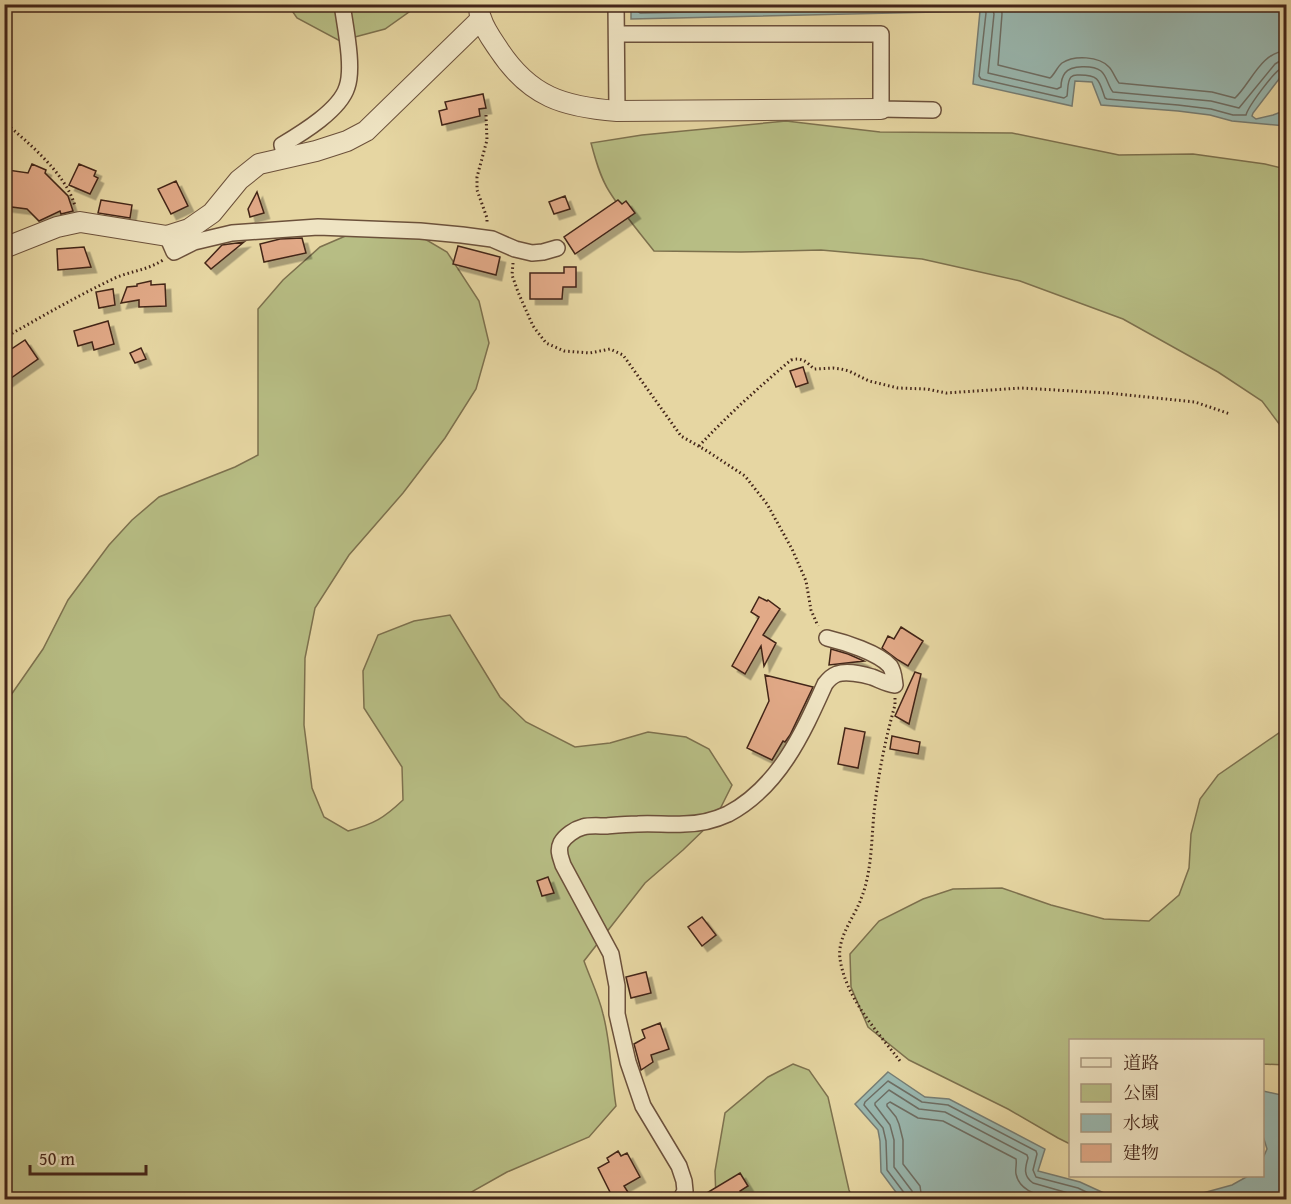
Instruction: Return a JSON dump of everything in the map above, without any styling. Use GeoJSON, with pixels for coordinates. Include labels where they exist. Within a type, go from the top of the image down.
{"type":"FeatureCollection","features":[{"type":"Feature","properties":{"kind":"street"},"geometry":{"type":"LineString","coordinates":[[285,157],[282,145],[313,126],[339,102],[347,88],[350,62],[342,4]]}},
{"type":"Feature","properties":{"kind":"street"},"geometry":{"type":"LineString","coordinates":[[616,4],[617,111]]}},
{"type":"Feature","properties":{"kind":"street"},"geometry":{"type":"LineString","coordinates":[[170,244],[212,213],[239,180],[259,164],[316,151],[347,141],[366,130],[480,12],[509,66],[540,93],[567,104],[593,110],[933,110]]}},
{"type":"Feature","properties":{"kind":"street"},"geometry":{"type":"LineString","coordinates":[[617,34],[881,34],[881,109]]}},
{"type":"Feature","properties":{"kind":"street"},"geometry":{"type":"LineString","coordinates":[[4,248],[57,227],[78,222],[170,244],[194,242],[232,233],[318,227],[420,231],[478,237],[502,243],[514,249],[532,252],[543,252],[556,248]]}},
{"type":"Feature","properties":{"kind":"street"},"geometry":{"type":"LineString","coordinates":[[680,1200],[685,1191],[679,1166],[643,1106],[628,1062],[617,1014],[617,986],[611,954],[563,865],[559,854],[561,843],[569,834],[584,827],[685,824],[706,822],[728,814],[767,784],[778,771],[801,735],[825,684],[831,678],[838,673],[854,674],[871,676],[895,685],[893,673],[886,663],[865,650],[827,638]]}},
{"type":"Feature","properties":{"kind":"path"},"geometry":{"type":"LineString","coordinates":[[478,237],[487,225],[477,190],[477,177],[487,140],[486,115]]}},
{"type":"Feature","properties":{"kind":"path"},"geometry":{"type":"LineString","coordinates":[[4,122],[43,158],[70,192],[78,222]]}},
{"type":"Feature","properties":{"kind":"path"},"geometry":{"type":"LineString","coordinates":[[4,338],[65,303],[118,277],[153,267],[170,244]]}},
{"type":"Feature","properties":{"kind":"path"},"geometry":{"type":"LineString","coordinates":[[514,249],[512,275],[533,326],[546,343],[564,351],[590,353],[610,349],[623,355],[681,436],[746,476],[767,504],[792,549],[806,581],[811,610],[820,632],[827,638]]}},
{"type":"Feature","properties":{"kind":"path"},"geometry":{"type":"LineString","coordinates":[[699,446],[754,392],[791,360],[797,358],[814,369],[841,369],[869,381],[898,388],[927,389],[946,393],[1020,388],[1108,393],[1195,402],[1230,414]]}},
{"type":"Feature","properties":{"kind":"path"},"geometry":{"type":"LineString","coordinates":[[895,685],[895,705],[881,762],[868,869],[862,897],[844,934],[840,955],[842,970],[853,996],[872,1025],[900,1060]]}},
{"type":"Feature","properties":{"kind":"path"},"geometry":{"type":"LineString","coordinates":[[480,1193],[482,1200]]}},
{"type":"Feature","properties":{"kind":"green space"},"geometry":{"type":"Polygon","coordinates":[[[288,5],[417,5],[385,29],[340,41],[297,18],[288,5]]]}},
{"type":"Feature","properties":{"kind":"green space"},"geometry":{"type":"Polygon","coordinates":[[[786,121],[880,132],[1012,133],[1119,155],[1193,154],[1286,169],[1286,433],[1262,401],[1218,372],[1123,319],[1020,281],[922,259],[821,250],[654,251],[606,186],[591,143],[642,135],[786,121]]]}},
{"type":"Feature","properties":{"kind":"green space"},"geometry":{"type":"Polygon","coordinates":[[[364,228],[408,229],[447,252],[479,301],[489,343],[476,389],[445,438],[403,493],[349,555],[315,608],[305,658],[304,725],[312,788],[324,817],[348,831],[378,820],[403,800],[402,767],[364,708],[363,671],[378,635],[414,621],[450,615],[500,697],[526,722],[575,747],[610,743],[648,732],[686,737],[709,749],[732,785],[715,819],[645,883],[584,961],[606,1025],[616,1106],[589,1137],[507,1172],[462,1199],[5,1199],[4,705],[43,649],[68,600],[109,545],[132,520],[159,497],[235,467],[258,455],[258,309],[283,280],[320,247],[364,228]]]}},
{"type":"Feature","properties":{"kind":"green space"},"geometry":{"type":"Polygon","coordinates":[[[1286,728],[1286,1065],[1264,1064],[1264,1039],[1069,1039],[1069,1144],[1008,1109],[909,1060],[868,1027],[851,987],[850,954],[879,921],[923,899],[953,889],[1002,888],[1051,905],[1104,919],[1149,921],[1179,895],[1189,868],[1191,834],[1200,799],[1218,775],[1286,728]]]}},
{"type":"Feature","properties":{"kind":"green space"},"geometry":{"type":"Polygon","coordinates":[[[793,1064],[809,1070],[828,1097],[853,1199],[716,1200],[715,1171],[725,1113],[768,1077],[793,1064]]]}},
{"type":"Feature","properties":{"kind":"water"},"geometry":{"type":"Polygon","coordinates":[[[631,4],[1286,5],[1286,70],[1252,116],[1256,119],[1286,110],[1286,126],[1232,121],[1210,115],[1178,111],[1101,105],[1092,82],[1075,81],[1072,106],[973,84],[980,11],[631,19],[631,4]]]}},
{"type":"Feature","properties":{"kind":"water"},"geometry":{"type":"Polygon","coordinates":[[[888,1072],[925,1097],[949,1099],[1045,1149],[1038,1171],[1080,1182],[1117,1199],[901,1199],[881,1172],[878,1130],[855,1104],[888,1072]]]}},
{"type":"Feature","properties":{"kind":"water"},"geometry":{"type":"Polygon","coordinates":[[[1264,1091],[1286,1096],[1286,1199],[1181,1199],[1232,1185],[1246,1177],[1264,1177],[1264,1156],[1267,1149],[1264,1139],[1264,1091]]]}},
{"type":"Feature","properties":{"kind":"building"},"geometry":{"type":"Polygon","coordinates":[[[483,94],[486,108],[479,109],[480,116],[442,125],[439,111],[447,109],[445,102],[483,94]]]}},
{"type":"Feature","properties":{"kind":"building"},"geometry":{"type":"Polygon","coordinates":[[[32,164],[46,170],[45,173],[68,196],[73,211],[61,214],[60,211],[39,221],[27,209],[4,206],[4,188],[8,170],[28,173],[32,164]]]}},
{"type":"Feature","properties":{"kind":"building"},"geometry":{"type":"Polygon","coordinates":[[[79,164],[96,171],[94,176],[98,178],[90,194],[69,185],[79,164]]]}},
{"type":"Feature","properties":{"kind":"building"},"geometry":{"type":"Polygon","coordinates":[[[176,181],[188,206],[171,214],[158,189],[176,181]]]}},
{"type":"Feature","properties":{"kind":"building"},"geometry":{"type":"Polygon","coordinates":[[[257,192],[264,213],[250,217],[248,209],[257,192]]]}},
{"type":"Feature","properties":{"kind":"building"},"geometry":{"type":"Polygon","coordinates":[[[565,196],[570,209],[554,214],[549,202],[565,196]]]}},
{"type":"Feature","properties":{"kind":"building"},"geometry":{"type":"Polygon","coordinates":[[[101,200],[132,205],[130,218],[98,213],[101,200]]]}},
{"type":"Feature","properties":{"kind":"building"},"geometry":{"type":"Polygon","coordinates":[[[618,200],[622,204],[626,201],[635,213],[575,254],[564,237],[618,200]]]}},
{"type":"Feature","properties":{"kind":"building"},"geometry":{"type":"Polygon","coordinates":[[[302,238],[306,253],[264,262],[260,244],[280,239],[302,238]]]}},
{"type":"Feature","properties":{"kind":"building"},"geometry":{"type":"Polygon","coordinates":[[[244,242],[211,269],[205,263],[222,245],[244,242]]]}},
{"type":"Feature","properties":{"kind":"building"},"geometry":{"type":"Polygon","coordinates":[[[458,246],[500,257],[496,275],[453,264],[458,246]]]}},
{"type":"Feature","properties":{"kind":"building"},"geometry":{"type":"Polygon","coordinates":[[[84,247],[91,267],[58,270],[57,249],[84,247]]]}},
{"type":"Feature","properties":{"kind":"building"},"geometry":{"type":"Polygon","coordinates":[[[564,267],[576,267],[576,287],[563,287],[562,299],[530,299],[530,273],[564,273],[564,267]]]}},
{"type":"Feature","properties":{"kind":"building"},"geometry":{"type":"Polygon","coordinates":[[[151,281],[151,285],[165,284],[166,306],[139,307],[139,300],[121,303],[127,287],[151,281]]]}},
{"type":"Feature","properties":{"kind":"building"},"geometry":{"type":"Polygon","coordinates":[[[113,289],[115,305],[99,308],[96,292],[113,289]]]}},
{"type":"Feature","properties":{"kind":"building"},"geometry":{"type":"Polygon","coordinates":[[[108,321],[114,344],[94,350],[92,342],[78,346],[74,331],[108,321]]]}},
{"type":"Feature","properties":{"kind":"building"},"geometry":{"type":"Polygon","coordinates":[[[25,340],[38,359],[4,383],[4,354],[25,340]]]}},
{"type":"Feature","properties":{"kind":"building"},"geometry":{"type":"Polygon","coordinates":[[[141,348],[146,359],[135,363],[130,353],[141,348]]]}},
{"type":"Feature","properties":{"kind":"building"},"geometry":{"type":"Polygon","coordinates":[[[803,367],[808,383],[796,387],[790,371],[803,367]]]}},
{"type":"Feature","properties":{"kind":"building"},"geometry":{"type":"Polygon","coordinates":[[[759,597],[768,600],[780,609],[763,635],[776,643],[764,666],[761,646],[745,674],[732,666],[759,617],[751,612],[759,597]]]}},
{"type":"Feature","properties":{"kind":"building"},"geometry":{"type":"Polygon","coordinates":[[[901,627],[923,641],[908,666],[882,648],[888,636],[894,639],[901,627]]]}},
{"type":"Feature","properties":{"kind":"building"},"geometry":{"type":"Polygon","coordinates":[[[831,649],[848,654],[864,661],[829,665],[831,649]]]}},
{"type":"Feature","properties":{"kind":"building"},"geometry":{"type":"Polygon","coordinates":[[[915,672],[921,674],[909,724],[895,716],[915,672]]]}},
{"type":"Feature","properties":{"kind":"building"},"geometry":{"type":"Polygon","coordinates":[[[765,675],[813,687],[790,735],[785,742],[783,741],[772,760],[747,748],[769,701],[765,675]]]}},
{"type":"Feature","properties":{"kind":"building"},"geometry":{"type":"Polygon","coordinates":[[[845,728],[865,732],[858,768],[838,764],[845,728]]]}},
{"type":"Feature","properties":{"kind":"building"},"geometry":{"type":"Polygon","coordinates":[[[892,736],[920,742],[918,754],[890,749],[892,736]]]}},
{"type":"Feature","properties":{"kind":"building"},"geometry":{"type":"Polygon","coordinates":[[[548,877],[554,893],[542,896],[537,881],[548,877]]]}},
{"type":"Feature","properties":{"kind":"building"},"geometry":{"type":"Polygon","coordinates":[[[702,917],[716,935],[702,946],[688,927],[702,917]]]}},
{"type":"Feature","properties":{"kind":"building"},"geometry":{"type":"Polygon","coordinates":[[[646,972],[651,993],[631,998],[626,977],[646,972]]]}},
{"type":"Feature","properties":{"kind":"building"},"geometry":{"type":"Polygon","coordinates":[[[660,1023],[669,1049],[651,1055],[653,1062],[641,1070],[634,1044],[645,1038],[642,1030],[660,1023]]]}},
{"type":"Feature","properties":{"kind":"building"},"geometry":{"type":"Polygon","coordinates":[[[618,1151],[621,1156],[627,1153],[640,1177],[624,1186],[633,1200],[614,1200],[598,1168],[609,1162],[607,1158],[618,1151]]]}},
{"type":"Feature","properties":{"kind":"building"},"geometry":{"type":"Polygon","coordinates":[[[740,1173],[748,1186],[740,1191],[742,1195],[733,1200],[695,1200],[740,1173]]]}}]}
